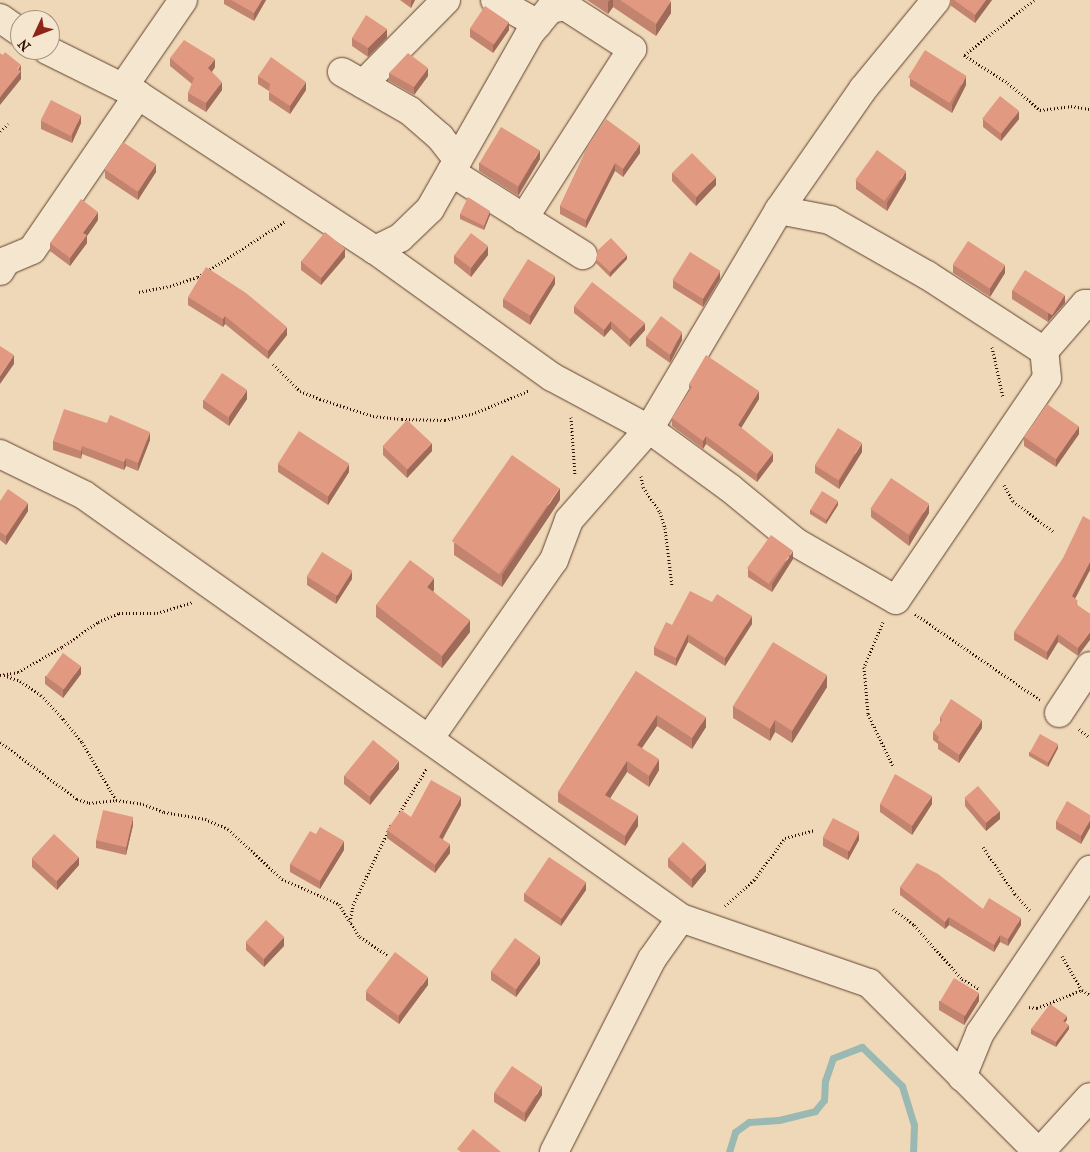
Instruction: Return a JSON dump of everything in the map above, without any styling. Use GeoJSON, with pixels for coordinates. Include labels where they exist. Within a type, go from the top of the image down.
{"type":"FeatureCollection","features":[{"type":"Feature","properties":{"kind":"street"},"geometry":{"type":"LineString","coordinates":[[0,271],[6,261],[32,250],[131,90],[183,0]]}},
{"type":"Feature","properties":{"kind":"street"},"geometry":{"type":"LineString","coordinates":[[446,0],[353,78],[410,112],[440,136],[455,166],[524,218],[583,255]]}},
{"type":"Feature","properties":{"kind":"street"},"geometry":{"type":"LineString","coordinates":[[495,0],[538,24]]}},
{"type":"Feature","properties":{"kind":"street"},"geometry":{"type":"LineString","coordinates":[[433,742],[554,560],[569,520],[645,434],[779,210],[863,90],[936,0]]}},
{"type":"Feature","properties":{"kind":"street"},"geometry":{"type":"LineString","coordinates":[[376,250],[400,238],[430,209],[538,24],[550,9],[565,6],[632,49],[524,218]]}},
{"type":"Feature","properties":{"kind":"street"},"geometry":{"type":"LineString","coordinates":[[60,56],[131,90],[376,250],[556,380],[730,488],[797,543],[896,600],[1047,378],[1044,351],[1088,297]]}},
{"type":"Feature","properties":{"kind":"street"},"geometry":{"type":"LineString","coordinates":[[779,210],[830,220],[927,275],[1044,351]]}},
{"type":"Feature","properties":{"kind":"street"},"geometry":{"type":"LineString","coordinates":[[0,454],[84,495],[433,742],[689,920],[869,983],[1039,1152],[1090,1097]]}},
{"type":"Feature","properties":{"kind":"street"},"geometry":{"type":"LineString","coordinates":[[1059,713],[1090,666]]}},
{"type":"Feature","properties":{"kind":"street"},"geometry":{"type":"LineString","coordinates":[[962,1077],[980,1033],[1090,870]]}},
{"type":"Feature","properties":{"kind":"street"},"geometry":{"type":"LineString","coordinates":[[554,1152],[652,959],[689,920]]}},
{"type":"Feature","properties":{"kind":"path"},"geometry":{"type":"LineString","coordinates":[[1034,0],[964,55],[1008,83],[1040,110],[1071,106],[1090,109]]}},
{"type":"Feature","properties":{"kind":"path"},"geometry":{"type":"LineString","coordinates":[[0,131],[8,124]]}},
{"type":"Feature","properties":{"kind":"path"},"geometry":{"type":"LineString","coordinates":[[138,292],[164,288],[198,276],[293,217],[315,210]]}},
{"type":"Feature","properties":{"kind":"path"},"geometry":{"type":"LineString","coordinates":[[273,364],[300,391],[334,404],[373,416],[422,420],[472,414],[556,380],[566,390],[573,428],[575,482]]}},
{"type":"Feature","properties":{"kind":"path"},"geometry":{"type":"LineString","coordinates":[[645,434],[643,487],[660,512],[672,586]]}},
{"type":"Feature","properties":{"kind":"path"},"geometry":{"type":"LineString","coordinates":[[1,675],[18,672],[62,647],[98,622],[119,613],[157,613],[178,605],[230,598]]}},
{"type":"Feature","properties":{"kind":"path"},"geometry":{"type":"LineString","coordinates":[[893,766],[868,714],[864,667],[871,646],[896,600],[1059,713],[1090,738]]}},
{"type":"Feature","properties":{"kind":"path"},"geometry":{"type":"LineString","coordinates":[[1,675],[20,681],[41,695],[63,718],[82,742],[116,800]]}},
{"type":"Feature","properties":{"kind":"path"},"geometry":{"type":"LineString","coordinates":[[0,742],[77,799],[89,803],[116,800],[185,814],[228,830],[282,879],[339,904],[359,936],[387,956]]}},
{"type":"Feature","properties":{"kind":"path"},"geometry":{"type":"LineString","coordinates":[[350,922],[353,905],[378,848],[417,786],[433,742]]}},
{"type":"Feature","properties":{"kind":"path"},"geometry":{"type":"LineString","coordinates":[[689,920],[724,907],[754,880],[785,838],[814,830]]}},
{"type":"Feature","properties":{"kind":"path"},"geometry":{"type":"LineString","coordinates":[[893,909],[914,925],[962,979],[1001,1002],[1037,1008],[1082,990]]}},
{"type":"Feature","properties":{"kind":"building"},"geometry":{"type":"Polygon","coordinates":[[[231,0],[262,0],[254,13],[231,0]]]}},
{"type":"Feature","properties":{"kind":"building"},"geometry":{"type":"Polygon","coordinates":[[[620,0],[669,0],[671,1],[656,24],[620,0]]]}},
{"type":"Feature","properties":{"kind":"building"},"geometry":{"type":"Polygon","coordinates":[[[954,0],[986,0],[975,15],[954,0]]]}},
{"type":"Feature","properties":{"kind":"building"},"geometry":{"type":"Polygon","coordinates":[[[485,6],[509,22],[494,45],[470,28],[485,6]]]}},
{"type":"Feature","properties":{"kind":"building"},"geometry":{"type":"Polygon","coordinates":[[[366,15],[387,29],[368,48],[352,38],[366,15]]]}},
{"type":"Feature","properties":{"kind":"building"},"geometry":{"type":"Polygon","coordinates":[[[184,40],[215,59],[208,68],[222,82],[206,103],[188,93],[194,78],[170,58],[184,40]]]}},
{"type":"Feature","properties":{"kind":"building"},"geometry":{"type":"Polygon","coordinates":[[[925,50],[967,76],[950,103],[908,77],[925,50]]]}},
{"type":"Feature","properties":{"kind":"building"},"geometry":{"type":"Polygon","coordinates":[[[5,52],[10,56],[10,60],[15,60],[21,65],[17,69],[21,71],[0,97],[0,53],[3,55],[5,52]]]}},
{"type":"Feature","properties":{"kind":"building"},"geometry":{"type":"Polygon","coordinates":[[[408,53],[428,68],[414,87],[389,73],[408,53]]]}},
{"type":"Feature","properties":{"kind":"building"},"geometry":{"type":"Polygon","coordinates":[[[271,57],[306,82],[290,106],[269,92],[270,84],[258,76],[271,57]]]}},
{"type":"Feature","properties":{"kind":"building"},"geometry":{"type":"Polygon","coordinates":[[[1000,96],[1019,111],[1001,134],[982,119],[1000,96]]]}},
{"type":"Feature","properties":{"kind":"building"},"geometry":{"type":"Polygon","coordinates":[[[51,100],[81,115],[71,136],[41,120],[51,100]]]}},
{"type":"Feature","properties":{"kind":"building"},"geometry":{"type":"Polygon","coordinates":[[[606,119],[640,144],[623,169],[615,163],[586,220],[560,206],[589,144],[606,119]]]}},
{"type":"Feature","properties":{"kind":"building"},"geometry":{"type":"Polygon","coordinates":[[[501,127],[540,150],[518,186],[479,163],[501,127]]]}},
{"type":"Feature","properties":{"kind":"building"},"geometry":{"type":"Polygon","coordinates":[[[123,142],[156,164],[138,192],[105,169],[123,142]]]}},
{"type":"Feature","properties":{"kind":"building"},"geometry":{"type":"Polygon","coordinates":[[[877,150],[906,171],[884,201],[855,180],[877,150]]]}},
{"type":"Feature","properties":{"kind":"building"},"geometry":{"type":"Polygon","coordinates":[[[692,153],[716,177],[696,197],[672,173],[692,153]]]}},
{"type":"Feature","properties":{"kind":"building"},"geometry":{"type":"Polygon","coordinates":[[[468,197],[490,211],[484,226],[460,214],[468,197]]]}},
{"type":"Feature","properties":{"kind":"building"},"geometry":{"type":"Polygon","coordinates":[[[81,199],[98,212],[83,233],[87,235],[70,258],[50,243],[81,199]]]}},
{"type":"Feature","properties":{"kind":"building"},"geometry":{"type":"Polygon","coordinates":[[[325,232],[345,248],[321,278],[301,262],[325,232]]]}},
{"type":"Feature","properties":{"kind":"building"},"geometry":{"type":"Polygon","coordinates":[[[471,233],[488,246],[471,268],[454,255],[471,233]]]}},
{"type":"Feature","properties":{"kind":"building"},"geometry":{"type":"Polygon","coordinates":[[[611,238],[627,255],[610,272],[596,259],[598,250],[611,238]]]}},
{"type":"Feature","properties":{"kind":"building"},"geometry":{"type":"Polygon","coordinates":[[[968,241],[1005,265],[990,288],[953,264],[968,241]]]}},
{"type":"Feature","properties":{"kind":"building"},"geometry":{"type":"Polygon","coordinates":[[[690,252],[721,271],[703,299],[673,280],[690,252]]]}},
{"type":"Feature","properties":{"kind":"building"},"geometry":{"type":"Polygon","coordinates":[[[528,259],[555,276],[530,316],[503,299],[528,259]]]}},
{"type":"Feature","properties":{"kind":"building"},"geometry":{"type":"Polygon","coordinates":[[[206,267],[246,293],[287,327],[268,351],[225,316],[223,319],[188,297],[206,267]]]}},
{"type":"Feature","properties":{"kind":"building"},"geometry":{"type":"Polygon","coordinates":[[[1025,270],[1065,295],[1052,315],[1012,290],[1025,270]]]}},
{"type":"Feature","properties":{"kind":"building"},"geometry":{"type":"Polygon","coordinates":[[[592,282],[645,323],[630,339],[611,321],[604,330],[574,306],[592,282]]]}},
{"type":"Feature","properties":{"kind":"building"},"geometry":{"type":"Polygon","coordinates":[[[661,316],[682,332],[670,355],[646,337],[661,316]]]}},
{"type":"Feature","properties":{"kind":"building"},"geometry":{"type":"Polygon","coordinates":[[[0,346],[14,355],[0,376],[0,346]]]}},
{"type":"Feature","properties":{"kind":"building"},"geometry":{"type":"Polygon","coordinates":[[[706,355],[759,391],[738,425],[773,453],[757,474],[706,436],[703,441],[672,418],[692,387],[689,384],[706,355]]]}},
{"type":"Feature","properties":{"kind":"building"},"geometry":{"type":"Polygon","coordinates":[[[222,373],[247,390],[228,417],[204,400],[222,373]]]}},
{"type":"Feature","properties":{"kind":"building"},"geometry":{"type":"Polygon","coordinates":[[[1047,404],[1079,426],[1056,459],[1024,437],[1047,404]]]}},
{"type":"Feature","properties":{"kind":"building"},"geometry":{"type":"Polygon","coordinates":[[[64,409],[107,423],[110,415],[150,432],[138,463],[126,458],[124,462],[82,446],[81,451],[53,441],[64,409]]]}},
{"type":"Feature","properties":{"kind":"building"},"geometry":{"type":"Polygon","coordinates":[[[407,420],[432,443],[407,470],[382,446],[407,420]]]}},
{"type":"Feature","properties":{"kind":"building"},"geometry":{"type":"Polygon","coordinates":[[[838,428],[862,443],[838,480],[815,465],[838,428]]]}},
{"type":"Feature","properties":{"kind":"building"},"geometry":{"type":"Polygon","coordinates":[[[299,431],[349,464],[328,496],[278,464],[299,431]]]}},
{"type":"Feature","properties":{"kind":"building"},"geometry":{"type":"Polygon","coordinates":[[[512,455],[560,488],[499,574],[452,541],[512,455]]]}},
{"type":"Feature","properties":{"kind":"building"},"geometry":{"type":"Polygon","coordinates":[[[891,478],[929,504],[908,534],[870,509],[891,478]]]}},
{"type":"Feature","properties":{"kind":"building"},"geometry":{"type":"Polygon","coordinates":[[[8,489],[28,503],[6,536],[0,532],[0,501],[8,489]]]}},
{"type":"Feature","properties":{"kind":"building"},"geometry":{"type":"Polygon","coordinates":[[[822,491],[838,501],[826,520],[810,510],[822,491]]]}},
{"type":"Feature","properties":{"kind":"building"},"geometry":{"type":"Polygon","coordinates":[[[1083,516],[1090,520],[1090,562],[1072,596],[1078,601],[1076,604],[1090,614],[1090,632],[1078,648],[1058,634],[1047,652],[1014,632],[1063,558],[1083,516]]]}},
{"type":"Feature","properties":{"kind":"building"},"geometry":{"type":"Polygon","coordinates":[[[771,535],[793,551],[769,584],[747,568],[771,535]]]}},
{"type":"Feature","properties":{"kind":"building"},"geometry":{"type":"Polygon","coordinates":[[[322,552],[353,571],[337,596],[307,577],[322,552]]]}},
{"type":"Feature","properties":{"kind":"building"},"geometry":{"type":"Polygon","coordinates":[[[410,560],[434,578],[427,587],[470,620],[442,656],[376,605],[410,560]]]}},
{"type":"Feature","properties":{"kind":"building"},"geometry":{"type":"Polygon","coordinates":[[[690,591],[712,602],[717,594],[752,616],[725,658],[688,634],[676,658],[654,647],[666,622],[672,625],[690,591]]]}},
{"type":"Feature","properties":{"kind":"building"},"geometry":{"type":"Polygon","coordinates":[[[773,642],[827,675],[792,731],[775,720],[770,729],[733,706],[773,642]]]}},
{"type":"Feature","properties":{"kind":"building"},"geometry":{"type":"Polygon","coordinates":[[[63,653],[81,666],[64,689],[46,676],[63,653]]]}},
{"type":"Feature","properties":{"kind":"building"},"geometry":{"type":"Polygon","coordinates":[[[636,671],[706,717],[692,738],[657,715],[637,745],[659,759],[649,776],[627,761],[605,795],[638,815],[625,836],[558,792],[636,671]]]}},
{"type":"Feature","properties":{"kind":"building"},"geometry":{"type":"Polygon","coordinates":[[[951,699],[982,720],[959,755],[938,740],[939,737],[933,732],[942,720],[940,717],[951,699]]]}},
{"type":"Feature","properties":{"kind":"building"},"geometry":{"type":"Polygon","coordinates":[[[1040,734],[1058,744],[1048,763],[1030,752],[1040,734]]]}},
{"type":"Feature","properties":{"kind":"building"},"geometry":{"type":"Polygon","coordinates":[[[373,740],[399,761],[370,797],[344,776],[373,740]]]}},
{"type":"Feature","properties":{"kind":"building"},"geometry":{"type":"Polygon","coordinates":[[[895,774],[932,796],[912,826],[880,804],[895,774]]]}},
{"type":"Feature","properties":{"kind":"building"},"geometry":{"type":"Polygon","coordinates":[[[431,780],[461,797],[439,837],[450,844],[435,865],[387,830],[401,810],[411,817],[431,780]]]}},
{"type":"Feature","properties":{"kind":"building"},"geometry":{"type":"Polygon","coordinates":[[[978,786],[1000,811],[986,823],[964,798],[978,786]]]}},
{"type":"Feature","properties":{"kind":"building"},"geometry":{"type":"Polygon","coordinates":[[[1067,801],[1090,815],[1090,820],[1081,836],[1056,821],[1067,801]]]}},
{"type":"Feature","properties":{"kind":"building"},"geometry":{"type":"Polygon","coordinates":[[[103,810],[133,817],[126,847],[96,840],[103,810]]]}},
{"type":"Feature","properties":{"kind":"building"},"geometry":{"type":"Polygon","coordinates":[[[833,818],[859,832],[849,852],[823,837],[833,818]]]}},
{"type":"Feature","properties":{"kind":"building"},"geometry":{"type":"Polygon","coordinates":[[[320,827],[344,841],[320,881],[290,864],[310,831],[316,834],[320,827]]]}},
{"type":"Feature","properties":{"kind":"building"},"geometry":{"type":"Polygon","coordinates":[[[54,834],[79,857],[56,881],[31,858],[54,834]]]}},
{"type":"Feature","properties":{"kind":"building"},"geometry":{"type":"Polygon","coordinates":[[[683,842],[706,863],[691,879],[668,858],[683,842]]]}},
{"type":"Feature","properties":{"kind":"building"},"geometry":{"type":"Polygon","coordinates":[[[549,857],[586,882],[562,919],[524,893],[549,857]]]}},
{"type":"Feature","properties":{"kind":"building"},"geometry":{"type":"Polygon","coordinates":[[[917,863],[938,874],[983,909],[989,898],[1021,918],[1008,939],[1000,935],[994,945],[949,917],[945,922],[900,887],[917,863]]]}},
{"type":"Feature","properties":{"kind":"building"},"geometry":{"type":"Polygon","coordinates":[[[266,920],[284,937],[264,959],[246,942],[266,920]]]}},
{"type":"Feature","properties":{"kind":"building"},"geometry":{"type":"Polygon","coordinates":[[[515,938],[540,956],[516,989],[491,971],[515,938]]]}},
{"type":"Feature","properties":{"kind":"building"},"geometry":{"type":"Polygon","coordinates":[[[395,952],[428,977],[398,1016],[366,991],[395,952]]]}},
{"type":"Feature","properties":{"kind":"building"},"geometry":{"type":"Polygon","coordinates":[[[954,978],[979,993],[965,1016],[940,1001],[954,978]]]}},
{"type":"Feature","properties":{"kind":"building"},"geometry":{"type":"Polygon","coordinates":[[[1050,1004],[1067,1016],[1063,1021],[1069,1025],[1056,1042],[1031,1029],[1050,1004]]]}},
{"type":"Feature","properties":{"kind":"building"},"geometry":{"type":"Polygon","coordinates":[[[512,1066],[542,1086],[524,1113],[494,1093],[512,1066]]]}},
{"type":"Feature","properties":{"kind":"building"},"geometry":{"type":"Polygon","coordinates":[[[473,1129],[501,1152],[461,1152],[457,1149],[473,1129]]]}},
{"type":"Feature","properties":{"kind":"waterway"},"geometry":{"type":"LineString","coordinates":[[729,1152],[735,1132],[749,1122],[779,1120],[815,1111],[824,1100],[825,1081],[833,1058],[862,1047],[902,1086],[914,1125],[913,1152]]}}]}
